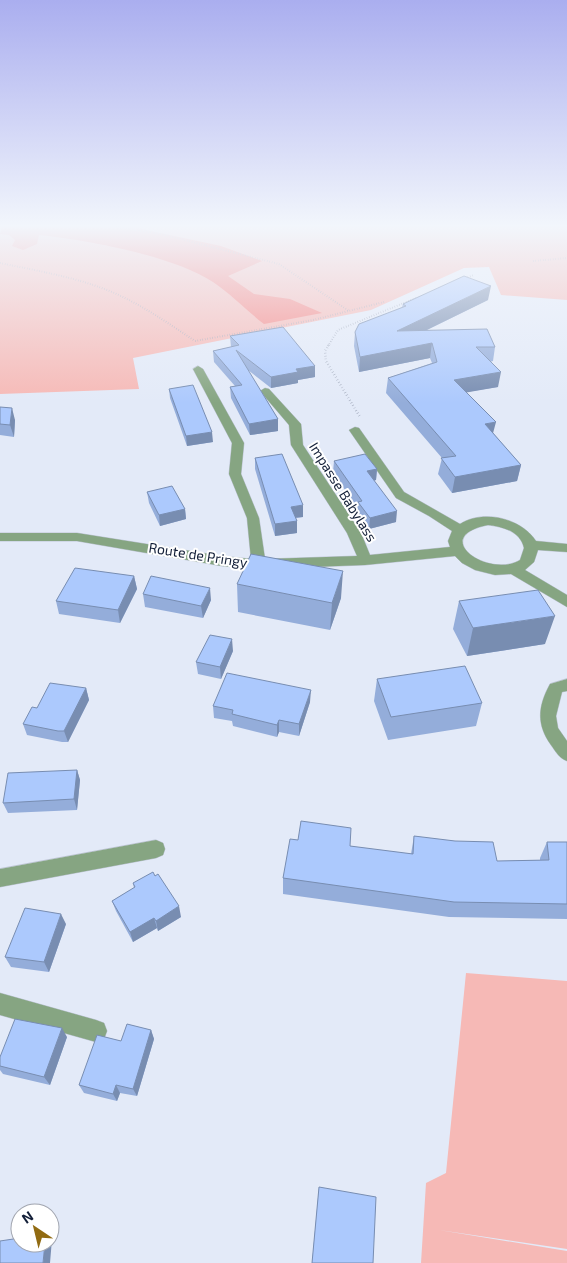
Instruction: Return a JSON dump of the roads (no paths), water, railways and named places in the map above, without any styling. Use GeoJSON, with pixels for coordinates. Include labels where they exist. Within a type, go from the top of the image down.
{"type":"FeatureCollection","features":[{"type":"Feature","properties":{"kind":"street"},"geometry":{"type":"LineString","coordinates":[[198,369],[238,443],[235,474],[253,518],[258,546],[258,564]]}},
{"type":"Feature","properties":{"kind":"street","name":"Impasse Babylass"},"geometry":{"type":"LineString","coordinates":[[265,391],[295,424],[297,445],[357,538],[365,560]]}},
{"type":"Feature","properties":{"kind":"street"},"geometry":{"type":"LineString","coordinates":[[355,430],[400,495],[434,513],[459,530]]}},
{"type":"Feature","properties":{"kind":"street"},"geometry":{"type":"LineString","coordinates":[[476,522],[499,522],[520,531],[532,545],[530,559],[514,569],[488,570],[464,559],[454,544],[459,530],[476,522]]}},
{"type":"Feature","properties":{"kind":"street","name":"Route de Pringy"},"geometry":{"type":"LineString","coordinates":[[0,537],[77,537],[222,561],[258,564],[365,560],[457,551]]}},
{"type":"Feature","properties":{"kind":"street"},"geometry":{"type":"LineString","coordinates":[[532,545],[567,548]]}},
{"type":"Feature","properties":{"kind":"street"},"geometry":{"type":"LineString","coordinates":[[514,569],[567,602]]}},
{"type":"Feature","properties":{"kind":"street"},"geometry":{"type":"LineString","coordinates":[[567,685],[556,688],[548,706],[548,730],[567,754]]}},
{"type":"Feature","properties":{"kind":"street"},"geometry":{"type":"LineString","coordinates":[[0,878],[156,849]]}},
{"type":"Feature","properties":{"kind":"street"},"geometry":{"type":"LineString","coordinates":[[0,1004],[96,1031]]}}]}
